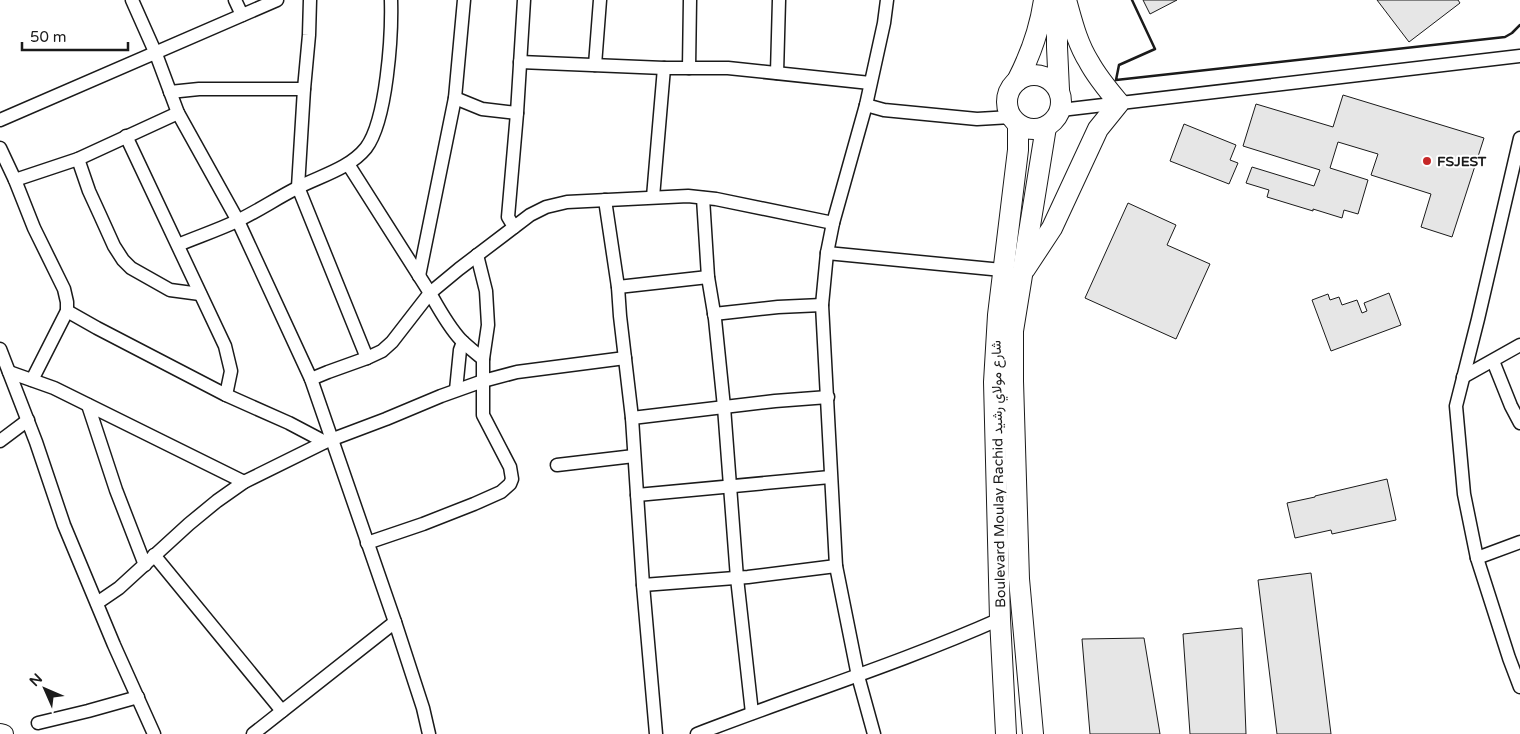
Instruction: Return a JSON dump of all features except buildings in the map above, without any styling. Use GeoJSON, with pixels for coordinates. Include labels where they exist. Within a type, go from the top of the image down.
{"type":"FeatureCollection","features":[{"type":"Feature","properties":{"kind":"main road"},"geometry":{"type":"LineString","coordinates":[[1044,0],[1042,15],[1025,66],[1017,81],[1010,88],[1007,98],[1008,108],[1015,121],[1027,129],[1037,130],[1053,123],[1061,110],[1062,100],[1059,90],[1057,32],[1062,0]]}},
{"type":"Feature","properties":{"kind":"main road"},"geometry":{"type":"LineString","coordinates":[[1022,274],[1052,228],[1098,129],[1119,103],[1098,77],[1083,51],[1073,27],[1066,0]]}},
{"type":"Feature","properties":{"kind":"main road"},"geometry":{"type":"LineString","coordinates":[[1017,81],[1029,75],[1042,76],[1050,80],[1059,90]]}},
{"type":"Feature","properties":{"kind":"main road","name":"Boulevard Moulay Rachid شارع مولاي رشيد"},"geometry":{"type":"LineString","coordinates":[[1006,734],[1000,619],[994,382],[1002,270],[1018,150],[1015,121]]}},
{"type":"Feature","properties":{"kind":"main road","name":"Boulevard Moulay Rachid شارع مولاي رشيد"},"geometry":{"type":"LineString","coordinates":[[1033,734],[1019,579],[1012,380],[1013,331],[1046,127]]}},
{"type":"Feature","properties":{"kind":"main road"},"geometry":{"type":"LineString","coordinates":[[0,733],[4,734]]}},
{"type":"Feature","properties":{"kind":"street"},"geometry":{"type":"LineString","coordinates":[[132,0],[156,54],[178,113],[238,221],[311,380],[328,442],[395,622],[429,734]]}},
{"type":"Feature","properties":{"kind":"street"},"geometry":{"type":"LineString","coordinates":[[236,0],[242,15]]}},
{"type":"Feature","properties":{"kind":"street"},"geometry":{"type":"LineString","coordinates":[[0,120],[277,0]]}},
{"type":"Feature","properties":{"kind":"street"},"geometry":{"type":"LineString","coordinates":[[310,0],[298,187],[367,358]]}},
{"type":"Feature","properties":{"kind":"street"},"geometry":{"type":"LineString","coordinates":[[178,245],[238,221],[298,187],[348,164],[367,147],[375,131],[389,59],[392,22],[391,0]]}},
{"type":"Feature","properties":{"kind":"street"},"geometry":{"type":"LineString","coordinates":[[419,276],[456,98],[464,0]]}},
{"type":"Feature","properties":{"kind":"street"},"geometry":{"type":"LineString","coordinates":[[514,227],[508,216],[524,0]]}},
{"type":"Feature","properties":{"kind":"street"},"geometry":{"type":"LineString","coordinates":[[596,66],[600,0]]}},
{"type":"Feature","properties":{"kind":"street"},"geometry":{"type":"LineString","coordinates":[[689,68],[690,0]]}},
{"type":"Feature","properties":{"kind":"street"},"geometry":{"type":"LineString","coordinates":[[777,73],[779,0]]}},
{"type":"Feature","properties":{"kind":"street"},"geometry":{"type":"LineString","coordinates":[[874,734],[858,676],[836,566],[822,305],[827,253],[833,223],[866,105],[888,0]]}},
{"type":"Feature","properties":{"kind":"street"},"geometry":{"type":"LineString","coordinates":[[1061,110],[1520,56]]}},
{"type":"Feature","properties":{"kind":"street"},"geometry":{"type":"LineString","coordinates":[[520,62],[664,68],[728,68],[870,83]]}},
{"type":"Feature","properties":{"kind":"street"},"geometry":{"type":"LineString","coordinates":[[654,197],[664,68]]}},
{"type":"Feature","properties":{"kind":"street"},"geometry":{"type":"LineString","coordinates":[[170,92],[199,89],[304,89]]}},
{"type":"Feature","properties":{"kind":"street"},"geometry":{"type":"LineString","coordinates":[[456,98],[482,109],[517,113]]}},
{"type":"Feature","properties":{"kind":"street"},"geometry":{"type":"LineString","coordinates":[[866,105],[884,110],[1015,121]]}},
{"type":"Feature","properties":{"kind":"street"},"geometry":{"type":"LineString","coordinates":[[15,180],[78,159],[178,113]]}},
{"type":"Feature","properties":{"kind":"street"},"geometry":{"type":"LineString","coordinates":[[126,136],[225,346],[232,371],[226,395]]}},
{"type":"Feature","properties":{"kind":"street"},"geometry":{"type":"LineString","coordinates":[[1520,138],[1456,406],[1464,494],[1477,558],[1508,658],[1520,687]]}},
{"type":"Feature","properties":{"kind":"street"},"geometry":{"type":"LineString","coordinates":[[0,148],[34,228],[64,289],[67,302],[67,311],[32,380]]}},
{"type":"Feature","properties":{"kind":"street"},"geometry":{"type":"LineString","coordinates":[[78,159],[100,216],[123,260],[138,272],[170,290],[200,294]]}},
{"type":"Feature","properties":{"kind":"street"},"geometry":{"type":"LineString","coordinates":[[348,164],[439,310],[463,342],[483,359]]}},
{"type":"Feature","properties":{"kind":"street"},"geometry":{"type":"LineString","coordinates":[[311,380],[382,351],[392,342],[430,293],[530,215],[546,208],[567,202],[688,196],[833,223]]}},
{"type":"Feature","properties":{"kind":"street"},"geometry":{"type":"LineString","coordinates":[[704,198],[708,277],[724,407],[737,578],[752,714]]}},
{"type":"Feature","properties":{"kind":"street"},"geometry":{"type":"LineString","coordinates":[[604,200],[618,287],[632,418],[636,495],[656,734]]}},
{"type":"Feature","properties":{"kind":"street"},"geometry":{"type":"LineString","coordinates":[[827,253],[1002,270]]}},
{"type":"Feature","properties":{"kind":"street"},"geometry":{"type":"LineString","coordinates":[[367,543],[474,504],[501,492],[510,484],[512,473],[510,467],[483,415],[483,359],[488,325],[486,291],[477,255]]}},
{"type":"Feature","properties":{"kind":"street"},"geometry":{"type":"LineString","coordinates":[[618,287],[708,277]]}},
{"type":"Feature","properties":{"kind":"street"},"geometry":{"type":"LineString","coordinates":[[714,314],[778,307],[822,305]]}},
{"type":"Feature","properties":{"kind":"street"},"geometry":{"type":"LineString","coordinates":[[67,311],[226,395],[328,442]]}},
{"type":"Feature","properties":{"kind":"street"},"geometry":{"type":"LineString","coordinates":[[456,390],[460,350],[463,342]]}},
{"type":"Feature","properties":{"kind":"street"},"geometry":{"type":"LineString","coordinates":[[1462,377],[1520,345]]}},
{"type":"Feature","properties":{"kind":"street"},"geometry":{"type":"LineString","coordinates":[[0,349],[28,420],[64,525],[114,645],[154,734]]}},
{"type":"Feature","properties":{"kind":"street"},"geometry":{"type":"LineString","coordinates":[[97,603],[119,588],[189,524],[244,482],[328,442],[482,381],[517,372],[625,358]]}},
{"type":"Feature","properties":{"kind":"street"},"geometry":{"type":"LineString","coordinates":[[1493,361],[1520,423]]}},
{"type":"Feature","properties":{"kind":"street"},"geometry":{"type":"LineString","coordinates":[[9,372],[54,388],[244,482]]}},
{"type":"Feature","properties":{"kind":"street"},"geometry":{"type":"LineString","coordinates":[[632,418],[828,397]]}},
{"type":"Feature","properties":{"kind":"street"},"geometry":{"type":"LineString","coordinates":[[88,405],[116,490],[145,565]]}},
{"type":"Feature","properties":{"kind":"street"},"geometry":{"type":"LineString","coordinates":[[0,441],[28,420]]}},
{"type":"Feature","properties":{"kind":"street"},"geometry":{"type":"LineString","coordinates":[[557,465],[634,456]]}},
{"type":"Feature","properties":{"kind":"street"},"geometry":{"type":"LineString","coordinates":[[636,495],[830,477]]}},
{"type":"Feature","properties":{"kind":"street"},"geometry":{"type":"LineString","coordinates":[[1477,558],[1520,542]]}},
{"type":"Feature","properties":{"kind":"street"},"geometry":{"type":"LineString","coordinates":[[154,555],[282,711]]}},
{"type":"Feature","properties":{"kind":"street"},"geometry":{"type":"LineString","coordinates":[[643,585],[737,578],[836,566]]}},
{"type":"Feature","properties":{"kind":"street"},"geometry":{"type":"LineString","coordinates":[[697,734],[858,676],[1000,619]]}},
{"type":"Feature","properties":{"kind":"street"},"geometry":{"type":"LineString","coordinates":[[253,734],[395,622]]}},
{"type":"Feature","properties":{"kind":"street"},"geometry":{"type":"LineString","coordinates":[[38,723],[138,697]]}},
{"type":"Feature","properties":{"kind":"wall"},"geometry":{"type":"LineString","coordinates":[[1132,0],[1155,49],[1119,65],[1116,80],[1505,37],[1520,25]]}},
{"type":"Feature","properties":{"kind":"place","name":"FSJEST"},"geometry":{"type":"Point","coordinates":[1427,161]}}]}
